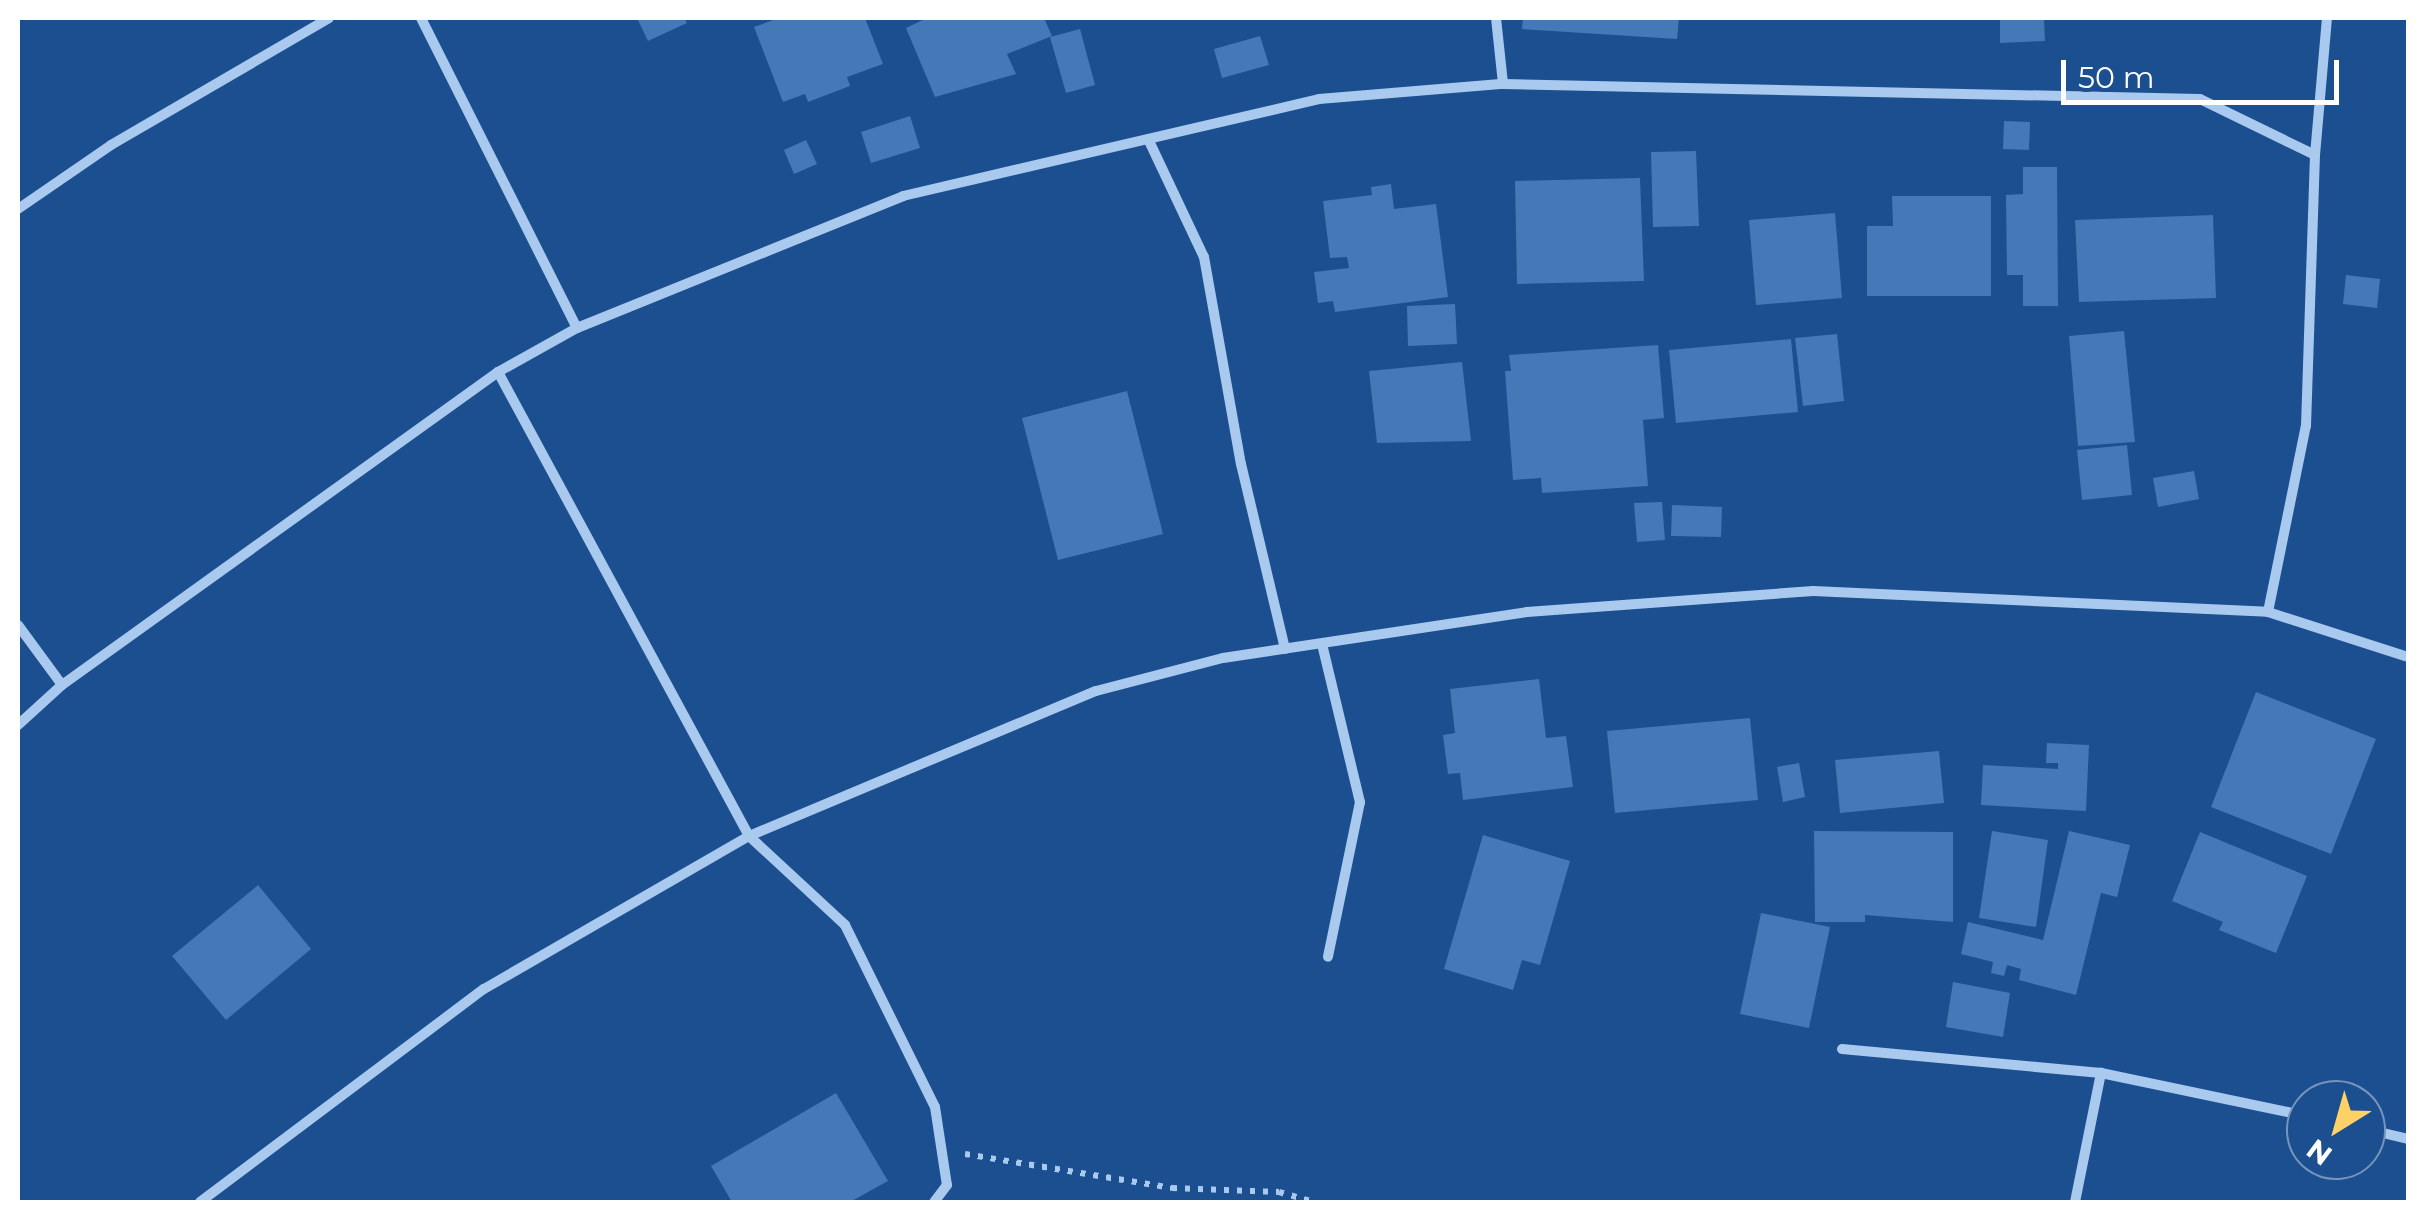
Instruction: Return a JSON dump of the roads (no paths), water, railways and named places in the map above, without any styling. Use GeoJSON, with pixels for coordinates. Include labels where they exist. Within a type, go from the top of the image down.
{"type":"FeatureCollection","features":[{"type":"Feature","properties":{"kind":"street"},"geometry":{"type":"LineString","coordinates":[[18,209],[111,144],[329,18]]}},
{"type":"Feature","properties":{"kind":"street"},"geometry":{"type":"LineString","coordinates":[[421,18],[577,328]]}},
{"type":"Feature","properties":{"kind":"street"},"geometry":{"type":"LineString","coordinates":[[1496,18],[1503,84]]}},
{"type":"Feature","properties":{"kind":"street"},"geometry":{"type":"LineString","coordinates":[[2268,612],[2306,426],[2314,155],[2327,18]]}},
{"type":"Feature","properties":{"kind":"street"},"geometry":{"type":"LineString","coordinates":[[18,726],[62,684],[498,372],[577,328],[903,196],[1150,143],[1320,99],[1503,84],[2200,98],[2314,155]]}},
{"type":"Feature","properties":{"kind":"street"},"geometry":{"type":"LineString","coordinates":[[1150,143],[1204,256],[1241,464],[1285,650]]}},
{"type":"Feature","properties":{"kind":"street"},"geometry":{"type":"LineString","coordinates":[[498,372],[749,836],[845,925],[934,1106],[947,1185],[934,1202]]}},
{"type":"Feature","properties":{"kind":"street"},"geometry":{"type":"LineString","coordinates":[[200,1202],[484,989],[749,836],[1096,692],[1222,658],[1527,612],[1814,591],[2268,612],[2408,657]]}},
{"type":"Feature","properties":{"kind":"street"},"geometry":{"type":"LineString","coordinates":[[18,625],[62,684]]}},
{"type":"Feature","properties":{"kind":"street"},"geometry":{"type":"LineString","coordinates":[[1322,644],[1360,802],[1328,957]]}},
{"type":"Feature","properties":{"kind":"street"},"geometry":{"type":"LineString","coordinates":[[1842,1050],[2101,1072],[2286,1112]]}},
{"type":"Feature","properties":{"kind":"street"},"geometry":{"type":"LineString","coordinates":[[2075,1202],[2101,1072]]}}]}
